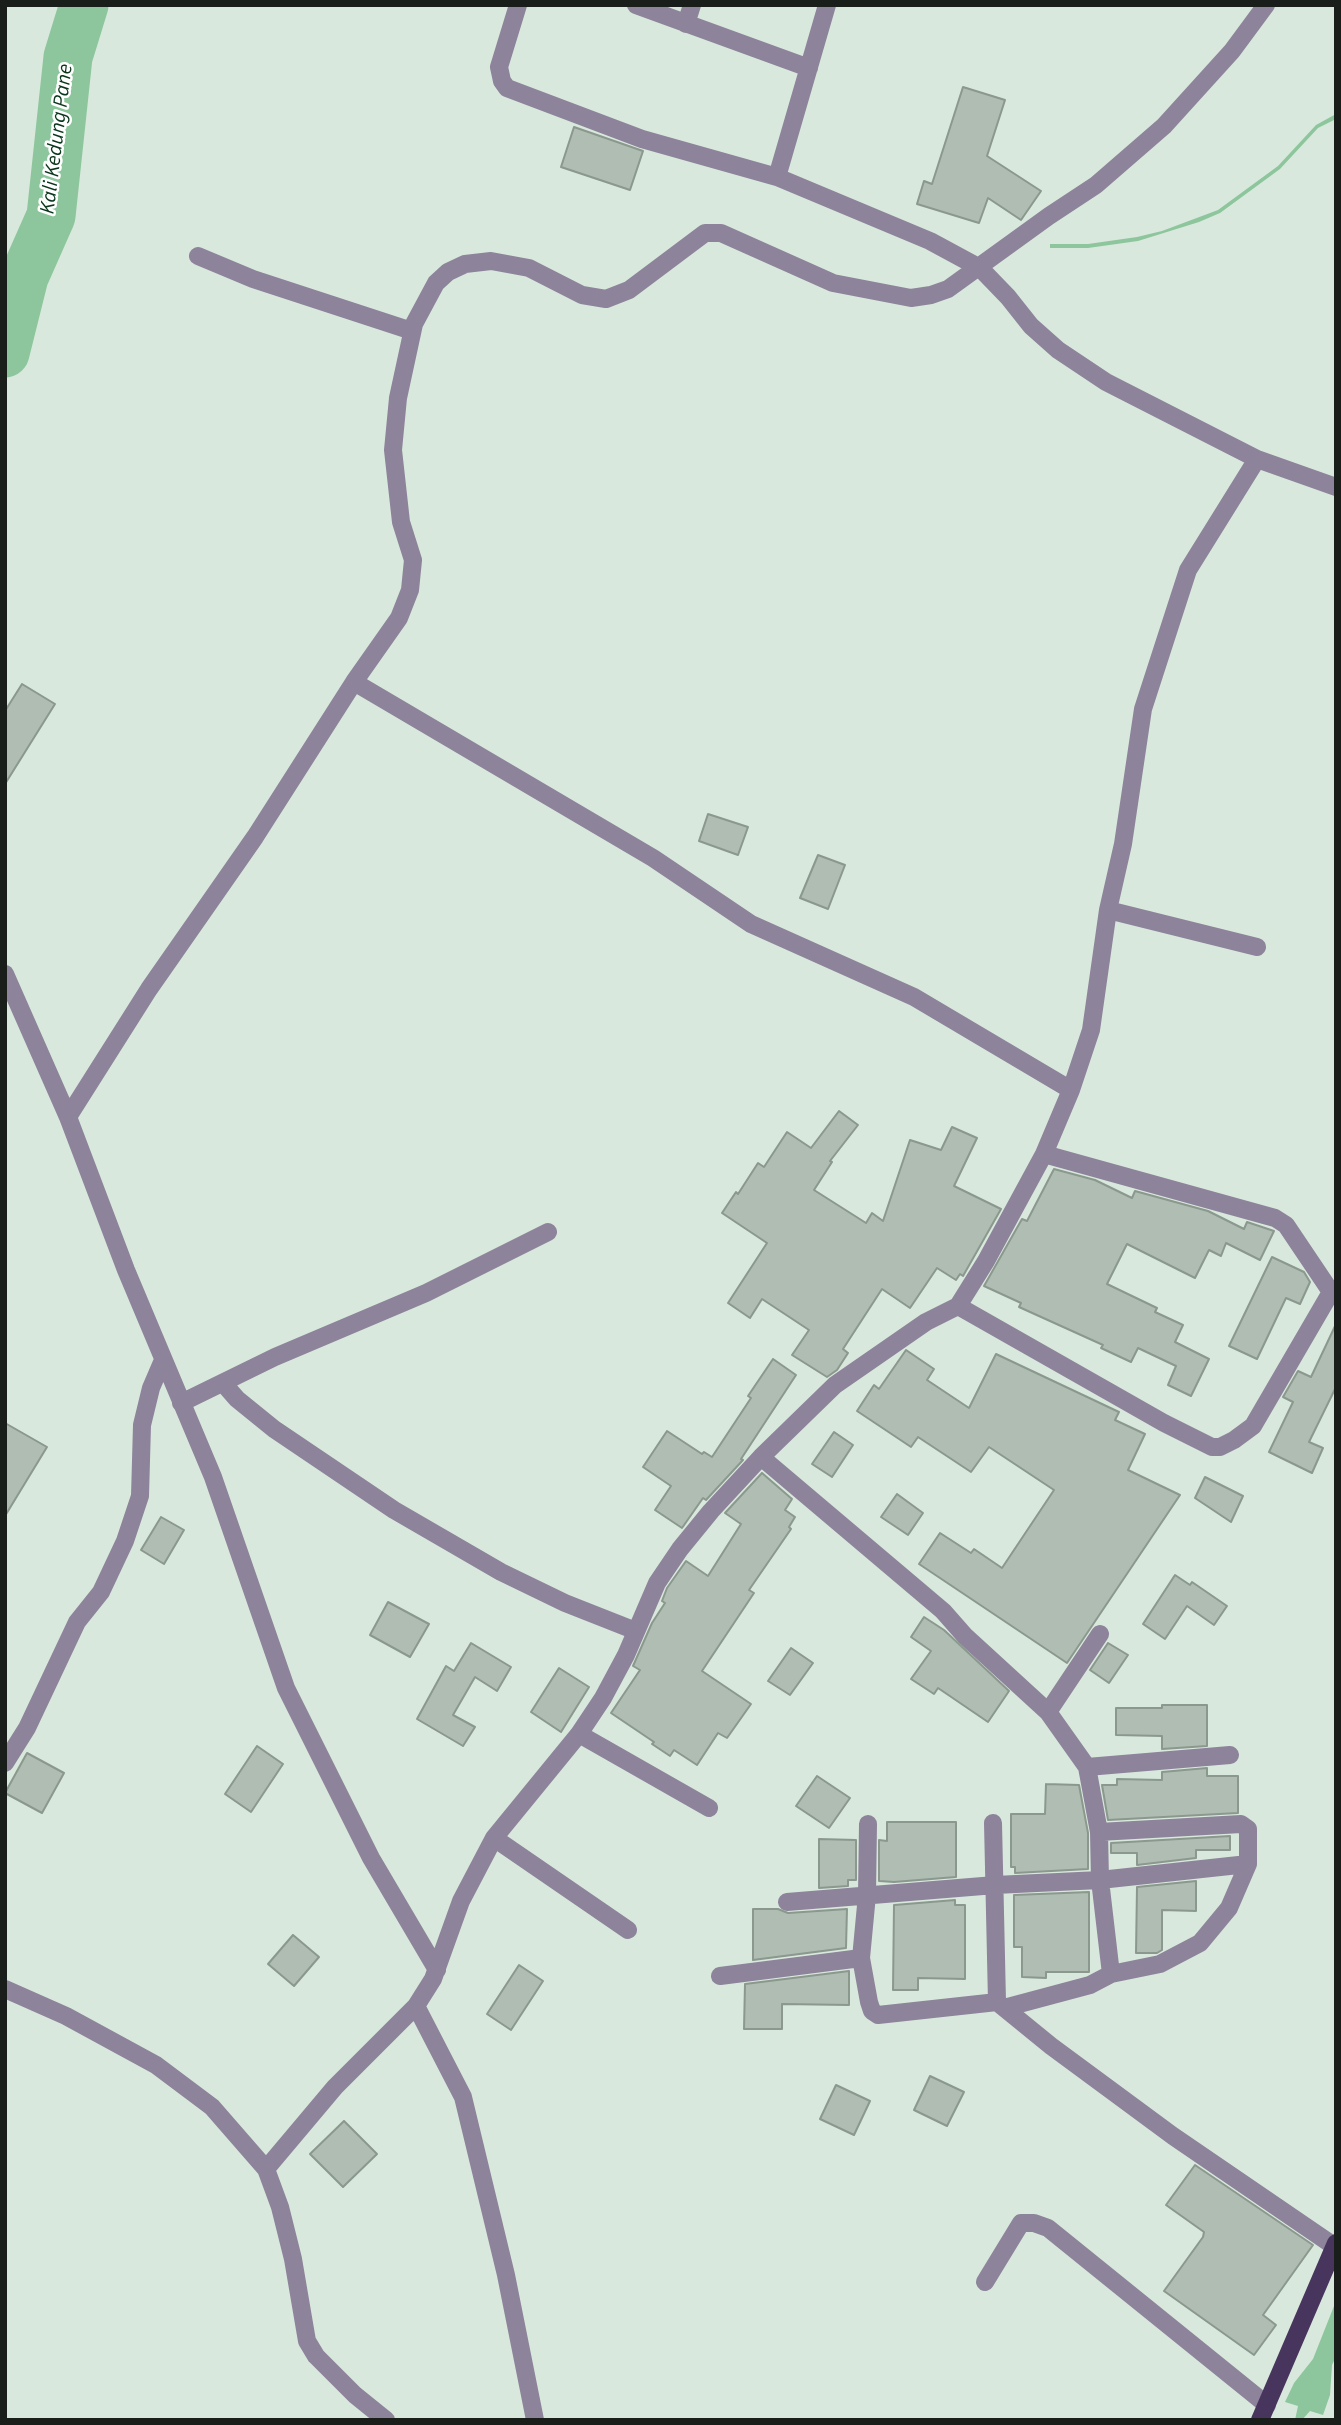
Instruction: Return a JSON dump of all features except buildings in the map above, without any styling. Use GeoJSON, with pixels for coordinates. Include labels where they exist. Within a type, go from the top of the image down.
{"type":"FeatureCollection","features":[{"type":"Feature","properties":{"kind":"main road"},"geometry":{"type":"LineString","coordinates":[[1263,2412],[1335,2245]]}},
{"type":"Feature","properties":{"kind":"street"},"geometry":{"type":"LineString","coordinates":[[518,5],[499,67],[506,88],[642,139],[778,177],[930,241],[980,268],[1031,326],[1058,350],[1106,382],[1257,460],[1336,487]]}},
{"type":"Feature","properties":{"kind":"street"},"geometry":{"type":"LineString","coordinates":[[636,5],[809,68]]}},
{"type":"Feature","properties":{"kind":"street"},"geometry":{"type":"LineString","coordinates":[[686,24],[692,5]]}},
{"type":"Feature","properties":{"kind":"street"},"geometry":{"type":"LineString","coordinates":[[778,177],[827,5]]}},
{"type":"Feature","properties":{"kind":"street"},"geometry":{"type":"LineString","coordinates":[[68,1117],[149,989],[255,836],[354,682],[400,618],[410,590],[413,560],[401,522],[393,450],[398,398],[412,331],[436,283],[447,272],[465,264],[491,261],[529,268],[582,295],[606,299],[629,290],[705,233],[721,233],[833,283],[911,298],[931,295],[948,289],[980,268],[1049,216],[1096,185],[1164,126],[1232,51],[1266,5]]}},
{"type":"Feature","properties":{"kind":"street"},"geometry":{"type":"LineString","coordinates":[[198,256],[253,279],[412,331]]}},
{"type":"Feature","properties":{"kind":"street"},"geometry":{"type":"LineString","coordinates":[[266,2169],[335,2087],[418,2003],[435,1974],[461,1901],[494,1838],[579,1734],[604,1698],[657,1583],[680,1549],[761,1457],[835,1385],[926,1322],[958,1306],[986,1261],[1044,1154],[1071,1090],[1091,1031],[1108,910],[1123,844],[1143,709],[1188,570],[1257,460]]}},
{"type":"Feature","properties":{"kind":"street"},"geometry":{"type":"LineString","coordinates":[[354,682],[653,858],[751,924],[914,997],[1071,1090]]}},
{"type":"Feature","properties":{"kind":"street"},"geometry":{"type":"LineString","coordinates":[[1108,910],[1257,947]]}},
{"type":"Feature","properties":{"kind":"street"},"geometry":{"type":"LineString","coordinates":[[5,974],[68,1117],[165,1366],[213,1477],[286,1688],[371,1858],[435,1974]]}},
{"type":"Feature","properties":{"kind":"street"},"geometry":{"type":"LineString","coordinates":[[958,1306],[1152,1416],[1212,1447],[1220,1447],[1252,1426],[1333,1292],[1286,1225],[1275,1218],[1044,1154]]}},
{"type":"Feature","properties":{"kind":"street"},"geometry":{"type":"LineString","coordinates":[[180,1401],[426,1293],[548,1232]]}},
{"type":"Feature","properties":{"kind":"street"},"geometry":{"type":"LineString","coordinates":[[5,1763],[27,1727],[77,1622],[101,1592],[125,1541],[139,1496],[142,1425],[151,1388],[165,1366]]}},
{"type":"Feature","properties":{"kind":"street"},"geometry":{"type":"LineString","coordinates":[[223,1383],[237,1399],[274,1429],[394,1510],[501,1572],[565,1603],[636,1631]]}},
{"type":"Feature","properties":{"kind":"street"},"geometry":{"type":"LineString","coordinates":[[761,1457],[943,1611],[965,1636],[1048,1712],[1087,1767],[1099,1832],[1100,1880],[1111,1974]]}},
{"type":"Feature","properties":{"kind":"street"},"geometry":{"type":"LineString","coordinates":[[1048,1712],[1100,1634]]}},
{"type":"Feature","properties":{"kind":"street"},"geometry":{"type":"LineString","coordinates":[[579,1734],[709,1808]]}},
{"type":"Feature","properties":{"kind":"street"},"geometry":{"type":"LineString","coordinates":[[1087,1767],[1230,1755]]}},
{"type":"Feature","properties":{"kind":"street"},"geometry":{"type":"LineString","coordinates":[[993,1823],[1000,2005],[1173,2136],[1335,2245]]}},
{"type":"Feature","properties":{"kind":"street"},"geometry":{"type":"LineString","coordinates":[[868,1824],[867,1895],[861,1958],[869,2002],[872,2011],[878,2015],[1000,2005],[1090,1985],[1111,1974],[1160,1964],[1200,1943],[1229,1908],[1248,1864],[1248,1829],[1241,1824],[1099,1832]]}},
{"type":"Feature","properties":{"kind":"street"},"geometry":{"type":"LineString","coordinates":[[494,1838],[628,1930]]}},
{"type":"Feature","properties":{"kind":"street"},"geometry":{"type":"LineString","coordinates":[[787,1902],[995,1885],[1100,1880],[1248,1864]]}},
{"type":"Feature","properties":{"kind":"street"},"geometry":{"type":"LineString","coordinates":[[720,1976],[861,1958]]}},
{"type":"Feature","properties":{"kind":"street"},"geometry":{"type":"LineString","coordinates":[[5,1989],[66,2017],[156,2065],[212,2107],[266,2169],[280,2207],[293,2259],[307,2341],[316,2356],[386,2420]]}},
{"type":"Feature","properties":{"kind":"street"},"geometry":{"type":"LineString","coordinates":[[418,2003],[463,2096],[506,2275],[535,2420]]}},
{"type":"Feature","properties":{"kind":"street"},"geometry":{"type":"LineString","coordinates":[[985,2282],[1021,2223],[1034,2223],[1048,2228],[1263,2412]]}},
{"type":"Feature","properties":{"kind":"shaded area"},"geometry":{"type":"Polygon","coordinates":[[[1336,114],[1336,119],[1318,128],[1280,169],[1220,213],[1138,241],[1088,248],[1050,248],[1050,244],[1088,244],[1137,237],[1162,231],[1218,210],[1278,166],[1316,125],[1336,114]]]}},
{"type":"Feature","properties":{"kind":"shaded area"},"geometry":{"type":"Polygon","coordinates":[[[1336,2301],[1336,2357],[1332,2365],[1330,2395],[1323,2415],[1310,2411],[1302,2420],[1295,2420],[1298,2406],[1285,2402],[1294,2383],[1313,2359],[1336,2301]]]}},
{"type":"Feature","properties":{"kind":"waterway","name":"Kali Kedung Pane"},"geometry":{"type":"LineString","coordinates":[[5,353],[24,277],[51,216],[68,57],[84,5]]}}]}
